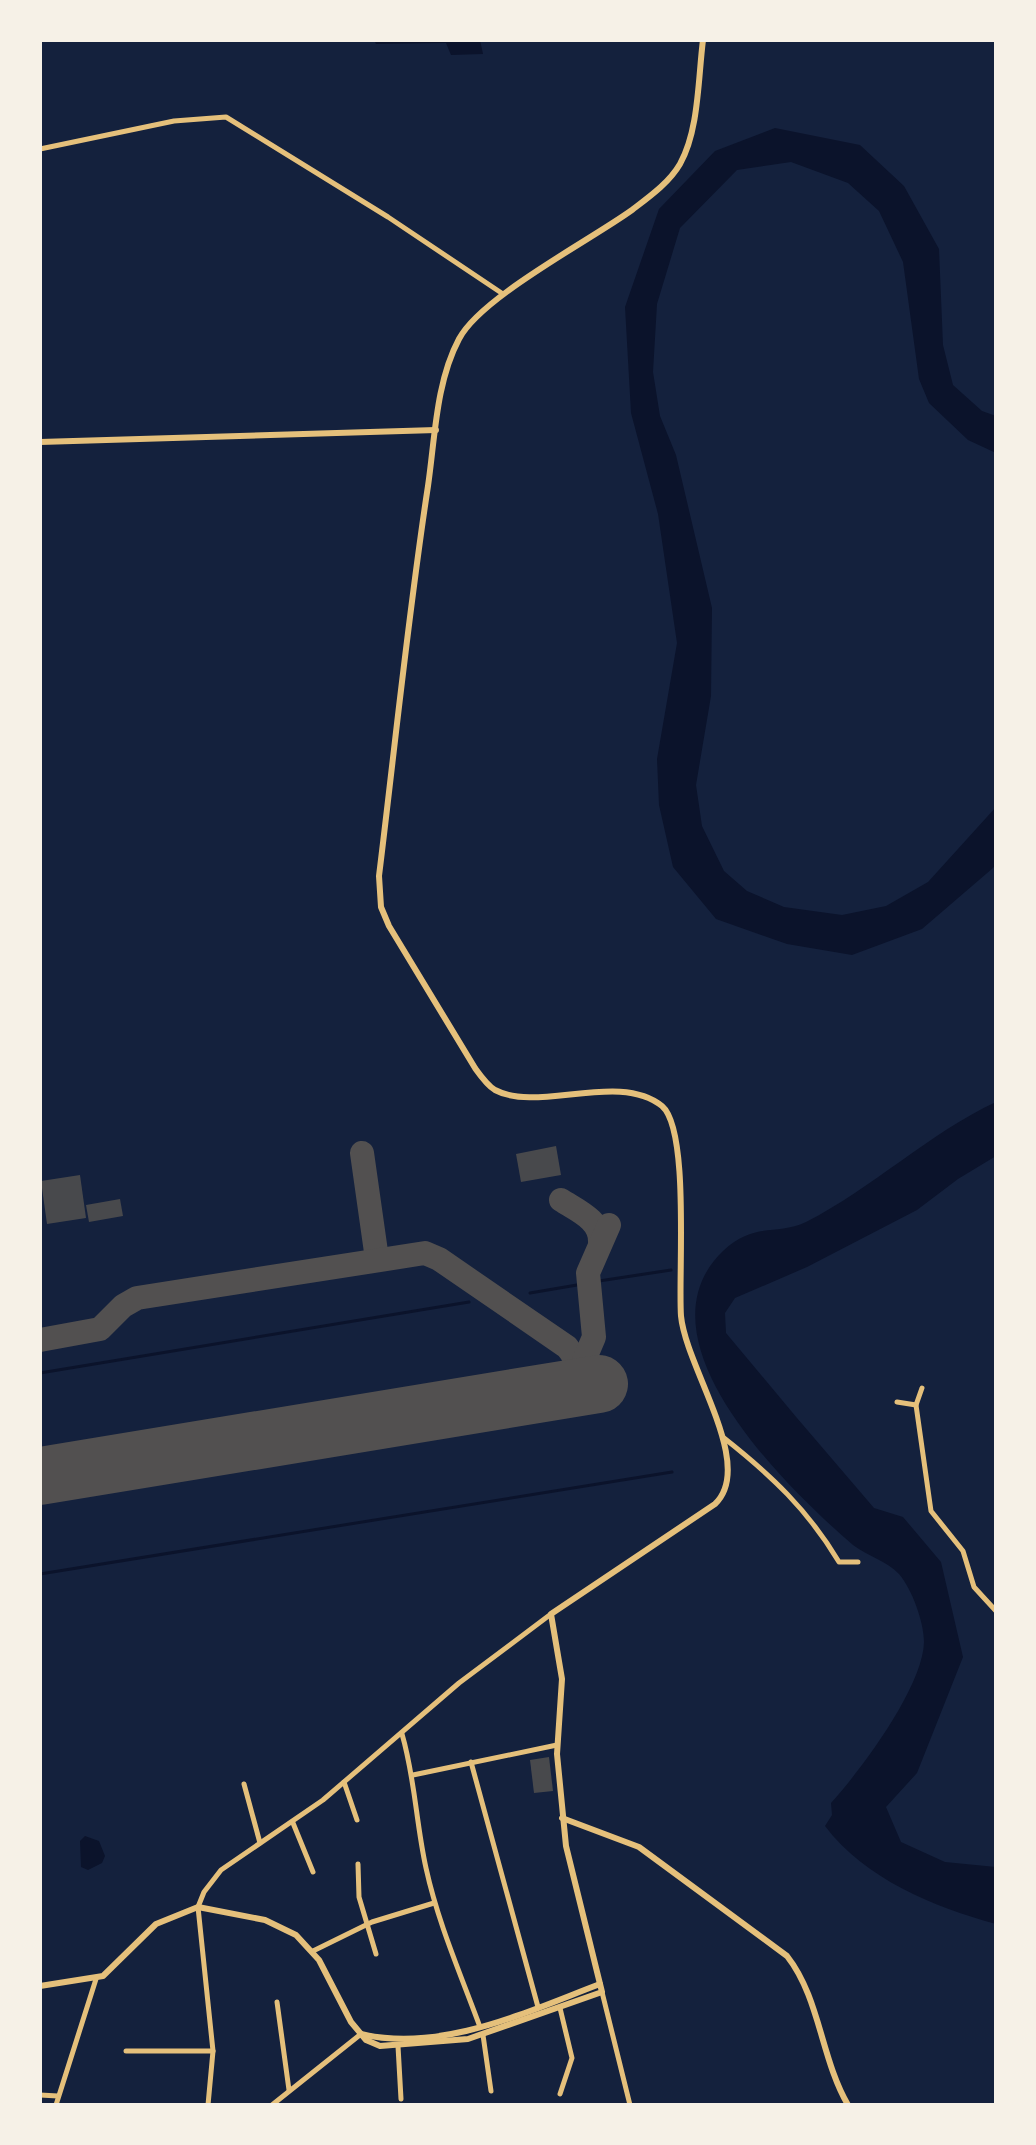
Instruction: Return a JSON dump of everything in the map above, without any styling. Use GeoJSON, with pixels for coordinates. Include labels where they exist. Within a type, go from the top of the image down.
{"type":"FeatureCollection","features":[{"type":"Feature","properties":{"kind":"street"},"geometry":{"type":"LineString","coordinates":[[208,2105],[213,2051],[198,1907],[204,1892],[221,1870],[293,1823],[459,1683],[551,1614],[722,1498],[729,1478],[723,1438],[694,1367],[682,1324],[683,1240],[673,1125],[667,1111],[648,1098],[632,1093],[518,1095],[499,1091],[475,1068],[435,1003],[389,926],[379,895],[413,591],[446,374],[458,341],[477,315],[503,294],[638,206],[679,167],[691,129],[703,40]]}},
{"type":"Feature","properties":{"kind":"street"},"geometry":{"type":"LineString","coordinates":[[40,149],[185,120],[226,117],[388,217],[503,294]]}},
{"type":"Feature","properties":{"kind":"street"},"geometry":{"type":"LineString","coordinates":[[40,442],[436,430]]}},
{"type":"Feature","properties":{"kind":"street"},"geometry":{"type":"LineString","coordinates":[[922,1388],[916,1405],[931,1511],[963,1551],[974,1587],[996,1611]]}},
{"type":"Feature","properties":{"kind":"street"},"geometry":{"type":"LineString","coordinates":[[897,1402],[916,1405]]}},
{"type":"Feature","properties":{"kind":"street"},"geometry":{"type":"LineString","coordinates":[[723,1438],[790,1494],[813,1521],[839,1562],[858,1562]]}},
{"type":"Feature","properties":{"kind":"street"},"geometry":{"type":"LineString","coordinates":[[551,1614],[562,1679],[557,1745],[562,1818],[570,1872],[630,2105]]}},
{"type":"Feature","properties":{"kind":"street"},"geometry":{"type":"LineString","coordinates":[[402,1734],[413,1775],[421,1844],[434,1903],[483,2035],[491,2091]]}},
{"type":"Feature","properties":{"kind":"street"},"geometry":{"type":"LineString","coordinates":[[413,1775],[557,1745]]}},
{"type":"Feature","properties":{"kind":"street"},"geometry":{"type":"LineString","coordinates":[[471,1762],[538,2007]]}},
{"type":"Feature","properties":{"kind":"street"},"geometry":{"type":"LineString","coordinates":[[344,1782],[357,1820]]}},
{"type":"Feature","properties":{"kind":"street"},"geometry":{"type":"LineString","coordinates":[[244,1784],[260,1843]]}},
{"type":"Feature","properties":{"kind":"street"},"geometry":{"type":"LineString","coordinates":[[562,1818],[639,1847],[787,1956],[802,1980],[831,2068],[848,2105]]}},
{"type":"Feature","properties":{"kind":"street"},"geometry":{"type":"LineString","coordinates":[[293,1823],[313,1872]]}},
{"type":"Feature","properties":{"kind":"street"},"geometry":{"type":"LineString","coordinates":[[358,1864],[359,1897],[376,1954]]}},
{"type":"Feature","properties":{"kind":"street"},"geometry":{"type":"LineString","coordinates":[[313,1951],[368,1923],[434,1903]]}},
{"type":"Feature","properties":{"kind":"street"},"geometry":{"type":"LineString","coordinates":[[40,1986],[96,1979],[121,1962],[156,1924],[198,1907],[276,1924],[313,1951],[346,2014],[372,2044],[398,2046],[483,2035],[602,1992]]}},
{"type":"Feature","properties":{"kind":"street"},"geometry":{"type":"LineString","coordinates":[[56,2105],[96,1979]]}},
{"type":"Feature","properties":{"kind":"street"},"geometry":{"type":"LineString","coordinates":[[272,2105],[361,2034],[400,2038],[480,2027],[600,1984]]}},
{"type":"Feature","properties":{"kind":"street"},"geometry":{"type":"LineString","coordinates":[[277,2002],[289,2091]]}},
{"type":"Feature","properties":{"kind":"street"},"geometry":{"type":"LineString","coordinates":[[560,2008],[572,2058],[560,2094]]}},
{"type":"Feature","properties":{"kind":"street"},"geometry":{"type":"LineString","coordinates":[[398,2046],[401,2099]]}},
{"type":"Feature","properties":{"kind":"street"},"geometry":{"type":"LineString","coordinates":[[126,2051],[213,2051]]}},
{"type":"Feature","properties":{"kind":"street"},"geometry":{"type":"LineString","coordinates":[[40,2095],[58,2096]]}},
{"type":"Feature","properties":{"kind":"water"},"geometry":{"type":"Polygon","coordinates":[[[374,40],[480,40],[483,54],[451,55],[446,43],[376,44],[374,40]]]}},
{"type":"Feature","properties":{"kind":"water"},"geometry":{"type":"Polygon","coordinates":[[[775,128],[860,145],[904,186],[939,249],[943,345],[953,385],[982,411],[996,416],[996,453],[968,440],[929,403],[919,379],[903,262],[879,211],[848,183],[791,162],[737,170],[680,228],[657,304],[653,372],[660,416],[676,455],[712,608],[711,696],[696,785],[702,826],[724,871],[747,891],[784,907],[842,915],[886,906],[928,882],[996,807],[996,864],[993,868],[922,929],[852,955],[787,944],[716,919],[673,867],[659,805],[657,759],[677,643],[658,514],[631,413],[625,307],[659,209],[715,151],[775,128]]]}},
{"type":"Feature","properties":{"kind":"water"},"geometry":{"type":"Polygon","coordinates":[[[996,1102],[996,1156],[958,1179],[917,1210],[807,1267],[735,1298],[725,1313],[726,1333],[874,1508],[903,1517],[941,1562],[963,1657],[917,1773],[886,1807],[901,1842],[945,1862],[996,1867],[996,1924],[949,1909],[880,1876],[841,1845],[825,1826],[832,1815],[831,1803],[888,1727],[913,1682],[924,1642],[920,1616],[899,1574],[853,1545],[792,1488],[759,1451],[730,1410],[707,1368],[696,1326],[700,1287],[723,1251],[735,1242],[756,1232],[806,1222],[855,1193],[947,1129],[996,1102]]]}},
{"type":"Feature","properties":{"kind":"water"},"geometry":{"type":"Polygon","coordinates":[[[85,1836],[99,1841],[105,1856],[102,1863],[88,1870],[81,1867],[80,1841],[85,1836]]]}},
{"type":"Feature","properties":{"kind":"building"},"geometry":{"type":"Polygon","coordinates":[[[556,1146],[561,1175],[521,1182],[516,1154],[556,1146]]]}},
{"type":"Feature","properties":{"kind":"building"},"geometry":{"type":"Polygon","coordinates":[[[80,1175],[86,1218],[47,1224],[41,1181],[80,1175]]]}},
{"type":"Feature","properties":{"kind":"building"},"geometry":{"type":"Polygon","coordinates":[[[120,1199],[123,1216],[89,1222],[86,1205],[120,1199]]]}},
{"type":"Feature","properties":{"kind":"building"},"geometry":{"type":"Polygon","coordinates":[[[549,1757],[553,1791],[534,1793],[530,1760],[549,1757]]]}},
{"type":"Feature","properties":{"kind":"waterway"},"geometry":{"type":"LineString","coordinates":[[599,1281],[671,1270]]}},
{"type":"Feature","properties":{"kind":"waterway"},"geometry":{"type":"LineString","coordinates":[[530,1293],[577,1285]]}},
{"type":"Feature","properties":{"kind":"waterway"},"geometry":{"type":"LineString","coordinates":[[40,1373],[469,1302]]}},
{"type":"Feature","properties":{"kind":"waterway"},"geometry":{"type":"LineString","coordinates":[[40,1574],[672,1472]]}},
{"type":"Feature","properties":{"kind":"taxiway"},"geometry":{"type":"LineString","coordinates":[[362,1153],[377,1259]]}},
{"type":"Feature","properties":{"kind":"taxiway"},"geometry":{"type":"LineString","coordinates":[[561,1200],[593,1222],[600,1242]]}},
{"type":"Feature","properties":{"kind":"taxiway"},"geometry":{"type":"LineString","coordinates":[[577,1377],[594,1337],[588,1273],[609,1225]]}},
{"type":"Feature","properties":{"kind":"taxiway"},"geometry":{"type":"LineString","coordinates":[[40,1340],[100,1329],[123,1306],[137,1298],[425,1253],[439,1259],[567,1347],[575,1360],[577,1372],[572,1382],[559,1391]]}},
{"type":"Feature","properties":{"kind":"runway"},"geometry":{"type":"LineString","coordinates":[[40,1476],[599,1384]]}}]}
